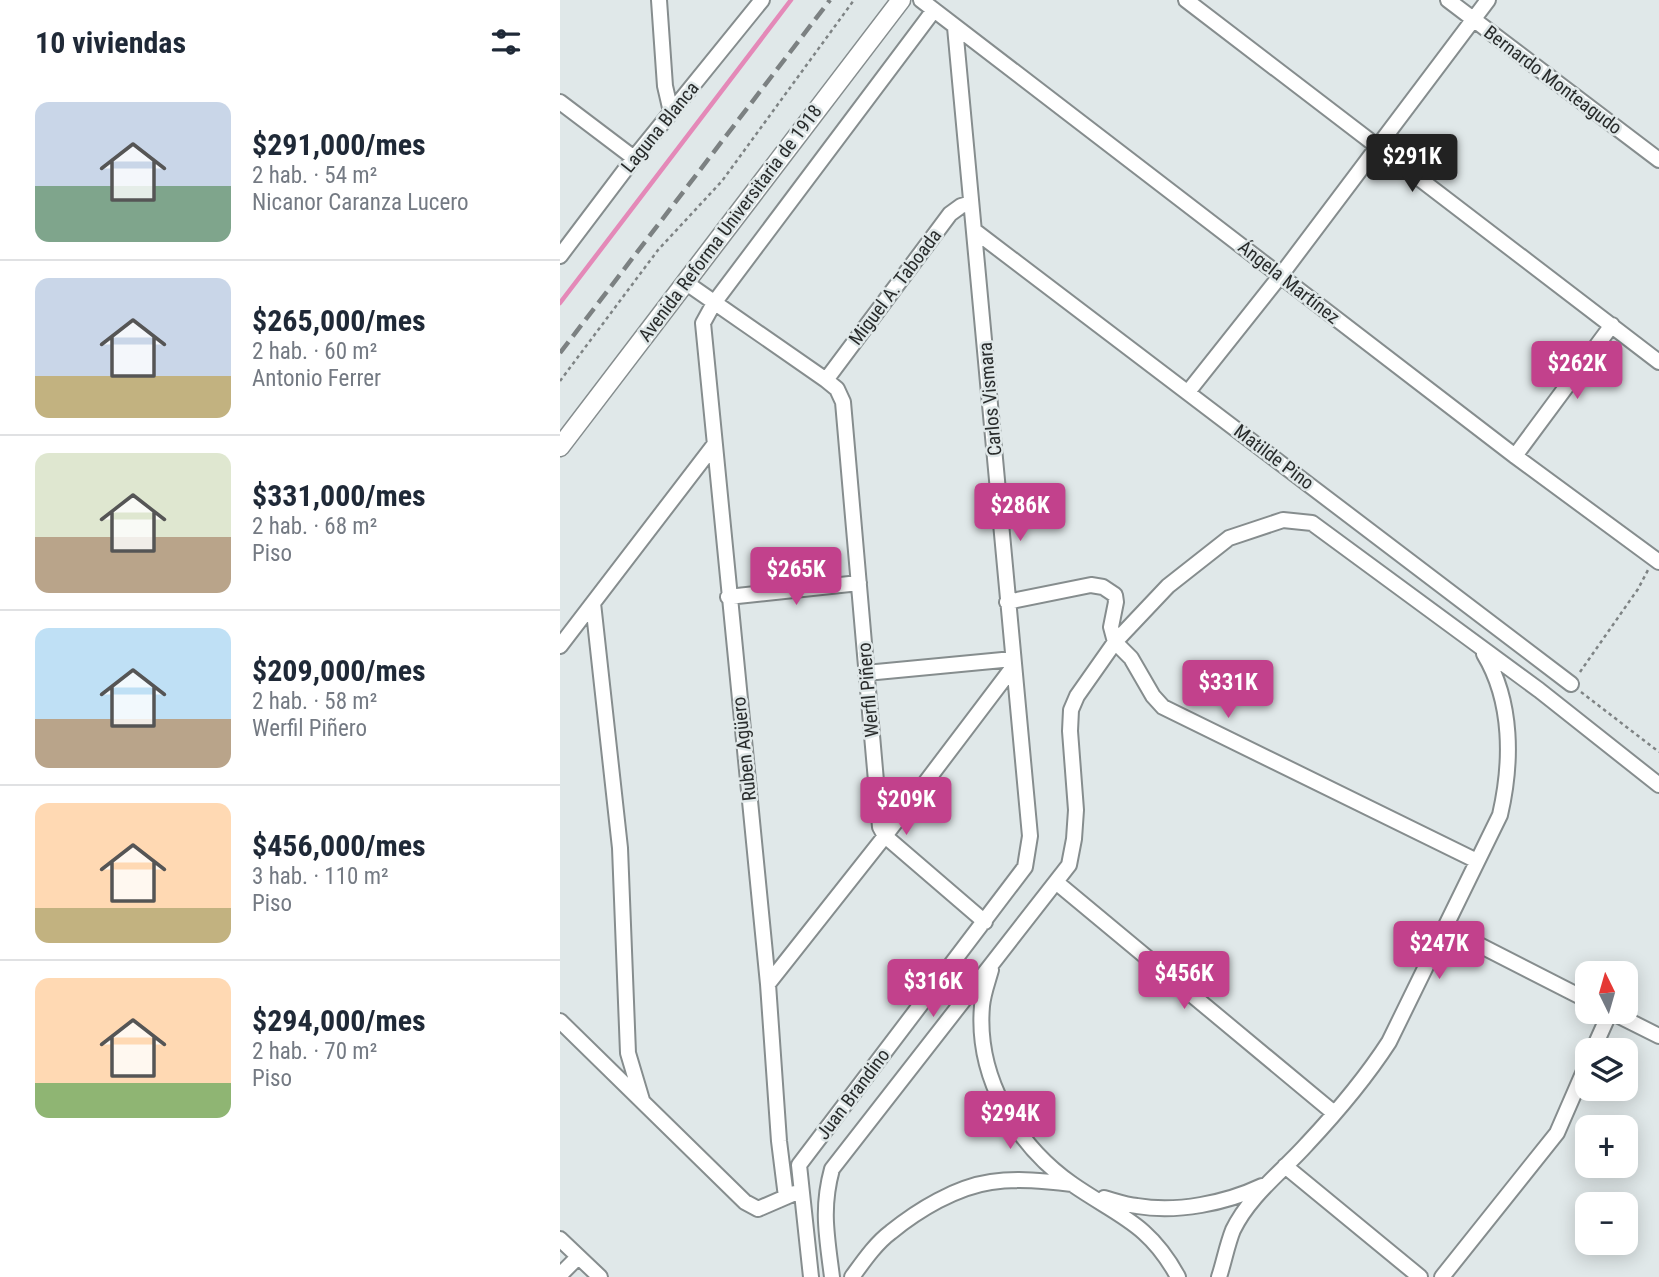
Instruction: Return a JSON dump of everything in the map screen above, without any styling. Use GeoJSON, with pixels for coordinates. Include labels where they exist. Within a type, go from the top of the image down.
{"type":"FeatureCollection","features":[{"type":"Feature","properties":{"kind":"main road","name":"Avenida Reforma Universitaria de 1918"},"geometry":{"type":"LineString","coordinates":[[560,447],[901,0]]}},
{"type":"Feature","properties":{"kind":"street"},"geometry":{"type":"LineString","coordinates":[[659,0],[665,86],[671,112]]}},
{"type":"Feature","properties":{"kind":"street","name":"Laguna Blanca"},"geometry":{"type":"LineString","coordinates":[[560,256],[634,158],[762,0]]}},
{"type":"Feature","properties":{"kind":"street","name":"Ángela Martínez"},"geometry":{"type":"LineString","coordinates":[[921,0],[1515,456],[1656,560]]}},
{"type":"Feature","properties":{"kind":"street"},"geometry":{"type":"LineString","coordinates":[[1186,0],[1659,362]]}},
{"type":"Feature","properties":{"kind":"street","name":"Bernardo Monteagudo"},"geometry":{"type":"LineString","coordinates":[[1448,0],[1659,160]]}},
{"type":"Feature","properties":{"kind":"street"},"geometry":{"type":"LineString","coordinates":[[1188,391],[1281,275],[1488,0]]}},
{"type":"Feature","properties":{"kind":"street","name":"Avenida Reforma Universitaria de 1918"},"geometry":{"type":"LineString","coordinates":[[714,303],[934,10]]}},
{"type":"Feature","properties":{"kind":"street","name":"Carlos Vismara"},"geometry":{"type":"LineString","coordinates":[[956,27],[1030,836],[1028,853]]}},
{"type":"Feature","properties":{"kind":"street"},"geometry":{"type":"LineString","coordinates":[[560,102],[634,158]]}},
{"type":"Feature","properties":{"kind":"street","name":"Miguel A. Taboada"},"geometry":{"type":"LineString","coordinates":[[826,380],[950,214],[971,203]]}},
{"type":"Feature","properties":{"kind":"street","name":"Matilde Pino"},"geometry":{"type":"LineString","coordinates":[[975,232],[1571,684]]}},
{"type":"Feature","properties":{"kind":"street","name":"Werfil Piñero"},"geometry":{"type":"LineString","coordinates":[[685,282],[826,380],[837,389],[843,402],[880,827],[885,836]]}},
{"type":"Feature","properties":{"kind":"street","name":"Ruben Agüero"},"geometry":{"type":"LineString","coordinates":[[714,303],[703,323],[768,984],[779,1141],[786,1197]]}},
{"type":"Feature","properties":{"kind":"street"},"geometry":{"type":"LineString","coordinates":[[1515,456],[1612,326]]}},
{"type":"Feature","properties":{"kind":"street"},"geometry":{"type":"LineString","coordinates":[[560,646],[714,445]]}},
{"type":"Feature","properties":{"kind":"street"},"geometry":{"type":"LineString","coordinates":[[832,1277],[824,1210],[832,1169],[1069,865],[1076,810],[1070,732],[1072,710],[1077,696],[1115,642],[1168,586],[1229,538],[1283,520],[1312,523],[1479,646],[1659,785]]}},
{"type":"Feature","properties":{"kind":"street"},"geometry":{"type":"LineString","coordinates":[[728,597],[859,583]]}},
{"type":"Feature","properties":{"kind":"street"},"geometry":{"type":"LineString","coordinates":[[1007,602],[1091,585],[1103,587],[1115,594],[1111,627],[1115,642],[1131,659],[1153,696],[1163,707],[1477,861]]}},
{"type":"Feature","properties":{"kind":"street"},"geometry":{"type":"LineString","coordinates":[[593,603],[620,848],[628,1053],[642,1100]]}},
{"type":"Feature","properties":{"kind":"street"},"geometry":{"type":"LineString","coordinates":[[1219,1277],[1233,1231],[1245,1209],[1334,1114],[1369,1073],[1389,1042],[1500,815],[1506,790],[1509,754],[1506,718],[1499,685],[1479,646]]}},
{"type":"Feature","properties":{"kind":"street"},"geometry":{"type":"LineString","coordinates":[[866,673],[1013,663]]}},
{"type":"Feature","properties":{"kind":"street"},"geometry":{"type":"LineString","coordinates":[[768,984],[885,836],[1013,663]]}},
{"type":"Feature","properties":{"kind":"street"},"geometry":{"type":"LineString","coordinates":[[885,836],[985,922]]}},
{"type":"Feature","properties":{"kind":"street","name":"Juan Brandino"},"geometry":{"type":"LineString","coordinates":[[802,1190],[799,1165],[985,922],[1025,867],[1028,853]]}},
{"type":"Feature","properties":{"kind":"street"},"geometry":{"type":"LineString","coordinates":[[1056,882],[1334,1114]]}},
{"type":"Feature","properties":{"kind":"street"},"geometry":{"type":"LineString","coordinates":[[1446,928],[1575,994]]}},
{"type":"Feature","properties":{"kind":"street"},"geometry":{"type":"LineString","coordinates":[[994,962],[982,1004],[982,1048],[995,1087],[1022,1138],[1041,1159],[1072,1184],[1125,1215],[1153,1239],[1178,1277]]}},
{"type":"Feature","properties":{"kind":"street"},"geometry":{"type":"LineString","coordinates":[[560,1021],[745,1202],[758,1209],[802,1190],[811,1277]]}},
{"type":"Feature","properties":{"kind":"street"},"geometry":{"type":"LineString","coordinates":[[1635,1024],[1659,1036]]}},
{"type":"Feature","properties":{"kind":"street"},"geometry":{"type":"LineString","coordinates":[[1442,1277],[1557,1133],[1575,1092]]}},
{"type":"Feature","properties":{"kind":"street"},"geometry":{"type":"LineString","coordinates":[[1285,1166],[1420,1277]]}},
{"type":"Feature","properties":{"kind":"street"},"geometry":{"type":"LineString","coordinates":[[852,1277],[890,1233],[933,1204],[964,1190],[990,1182],[1035,1180],[1072,1184]]}},
{"type":"Feature","properties":{"kind":"street"},"geometry":{"type":"LineString","coordinates":[[1090,1194],[1138,1207],[1193,1206],[1228,1199],[1268,1183]]}},
{"type":"Feature","properties":{"kind":"street"},"geometry":{"type":"LineString","coordinates":[[560,1239],[600,1277]]}},
{"type":"Feature","properties":{"kind":"street"},"geometry":{"type":"LineString","coordinates":[[560,1275],[578,1257]]}},
{"type":"Feature","properties":{"kind":"path"},"geometry":{"type":"LineString","coordinates":[[560,381],[659,250],[722,181],[854,0]]}},
{"type":"Feature","properties":{"kind":"path"},"geometry":{"type":"LineString","coordinates":[[1656,560],[1571,684],[1659,752]]}},
{"type":"Feature","properties":{"kind":"waterway"},"geometry":{"type":"LineString","coordinates":[[560,303],[791,0]]}},
{"type":"Feature","properties":{"kind":"railway"},"geometry":{"type":"LineString","coordinates":[[560,353],[830,0]]}}]}
